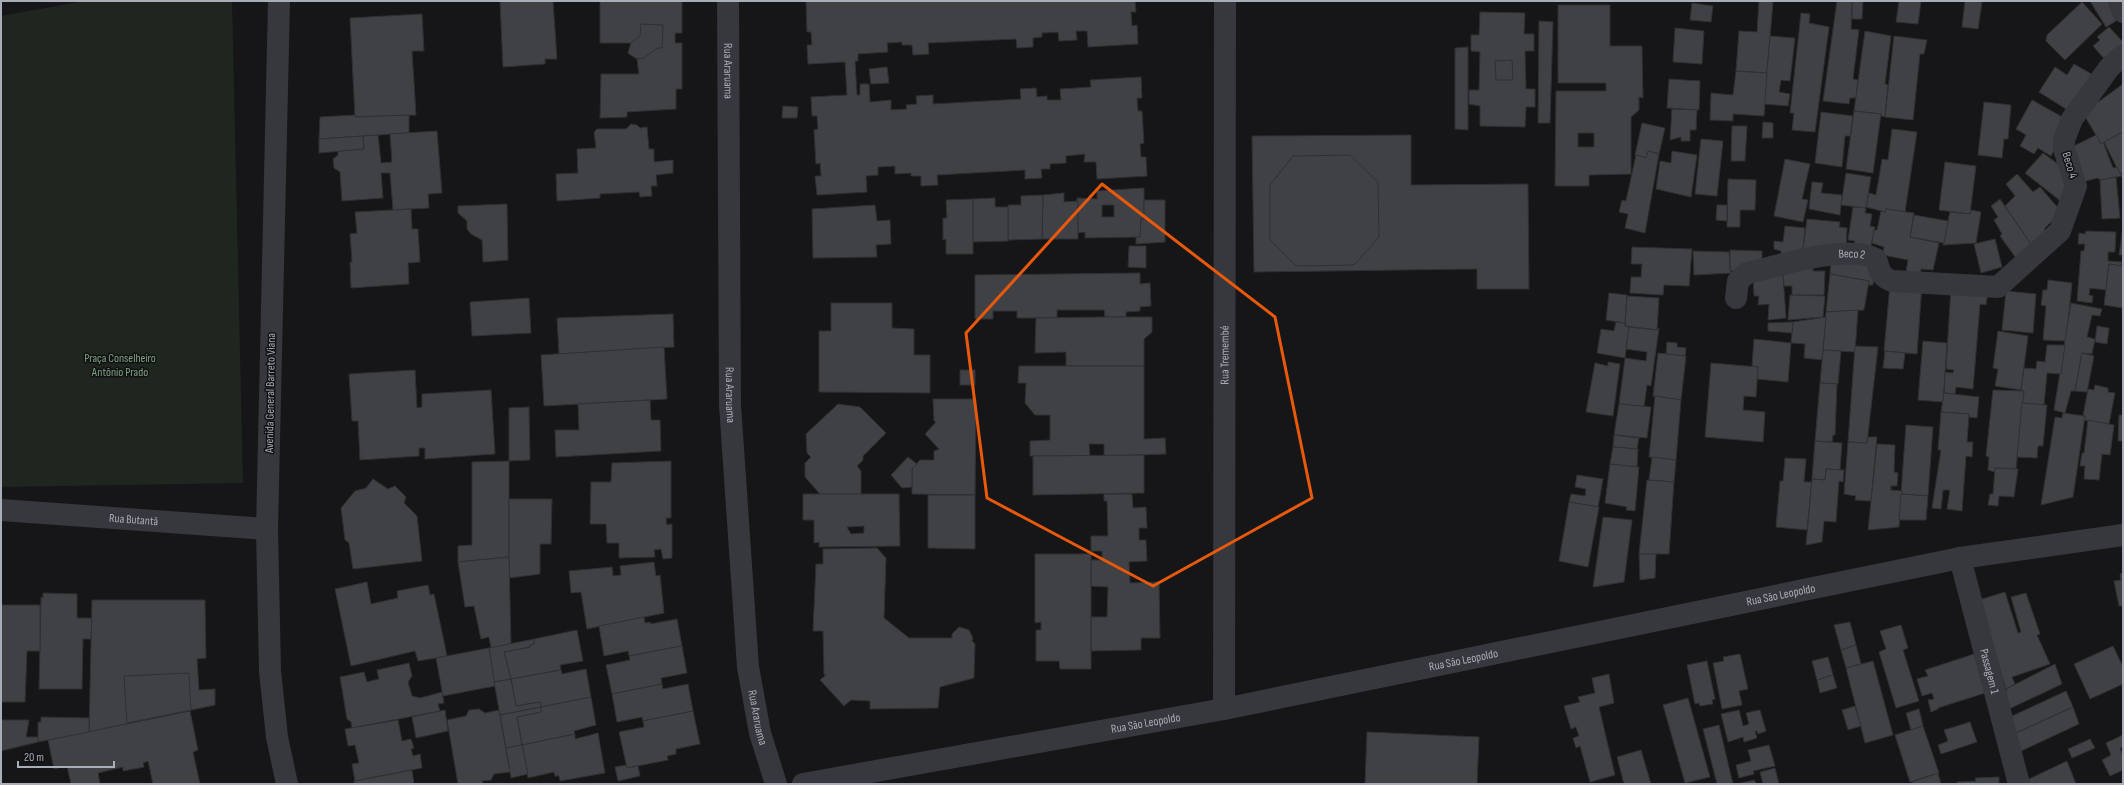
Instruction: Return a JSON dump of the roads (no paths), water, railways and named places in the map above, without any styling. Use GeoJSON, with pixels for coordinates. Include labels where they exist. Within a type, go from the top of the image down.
{"type":"FeatureCollection","features":[{"type":"Feature","properties":{"kind":"street","name":"Avenida General Barreto Viana"},"geometry":{"type":"LineString","coordinates":[[279,1],[266,528],[270,671],[277,737],[287,784]]}},
{"type":"Feature","properties":{"kind":"street","name":"Rua Araruama"},"geometry":{"type":"LineString","coordinates":[[728,1],[730,405],[748,667],[760,733],[776,784]]}},
{"type":"Feature","properties":{"kind":"street","name":"Rua Tremembé"},"geometry":{"type":"LineString","coordinates":[[1224,709],[1225,1]]}},
{"type":"Feature","properties":{"kind":"street"},"geometry":{"type":"LineString","coordinates":[[2119,1],[2123,12]]}},
{"type":"Feature","properties":{"kind":"street","name":"Beco 4"},"geometry":{"type":"LineString","coordinates":[[1998,288],[2060,231],[2076,186],[2064,149],[2064,140],[2072,119],[2109,68],[2123,55]]}},
{"type":"Feature","properties":{"kind":"street","name":"Beco 2"},"geometry":{"type":"LineString","coordinates":[[1736,298],[1738,281],[1748,273],[1829,255],[1864,255],[1876,259],[1880,273],[1885,278],[1892,281],[1998,288]]}},
{"type":"Feature","properties":{"kind":"street","name":"Rua Butantã"},"geometry":{"type":"LineString","coordinates":[[1,510],[266,528]]}},
{"type":"Feature","properties":{"kind":"street","name":"Rua São Leopoldo"},"geometry":{"type":"LineString","coordinates":[[803,784],[1224,709],[1960,558],[2123,535]]}},
{"type":"Feature","properties":{"kind":"street","name":"Passagem 1"},"geometry":{"type":"LineString","coordinates":[[1960,558],[2019,784]]}},
{"type":"Feature","properties":{"kind":"park label","name":"Praça Conselheiro Antônio Prado"},"geometry":{"type":"Point","coordinates":[120,365]}}]}
